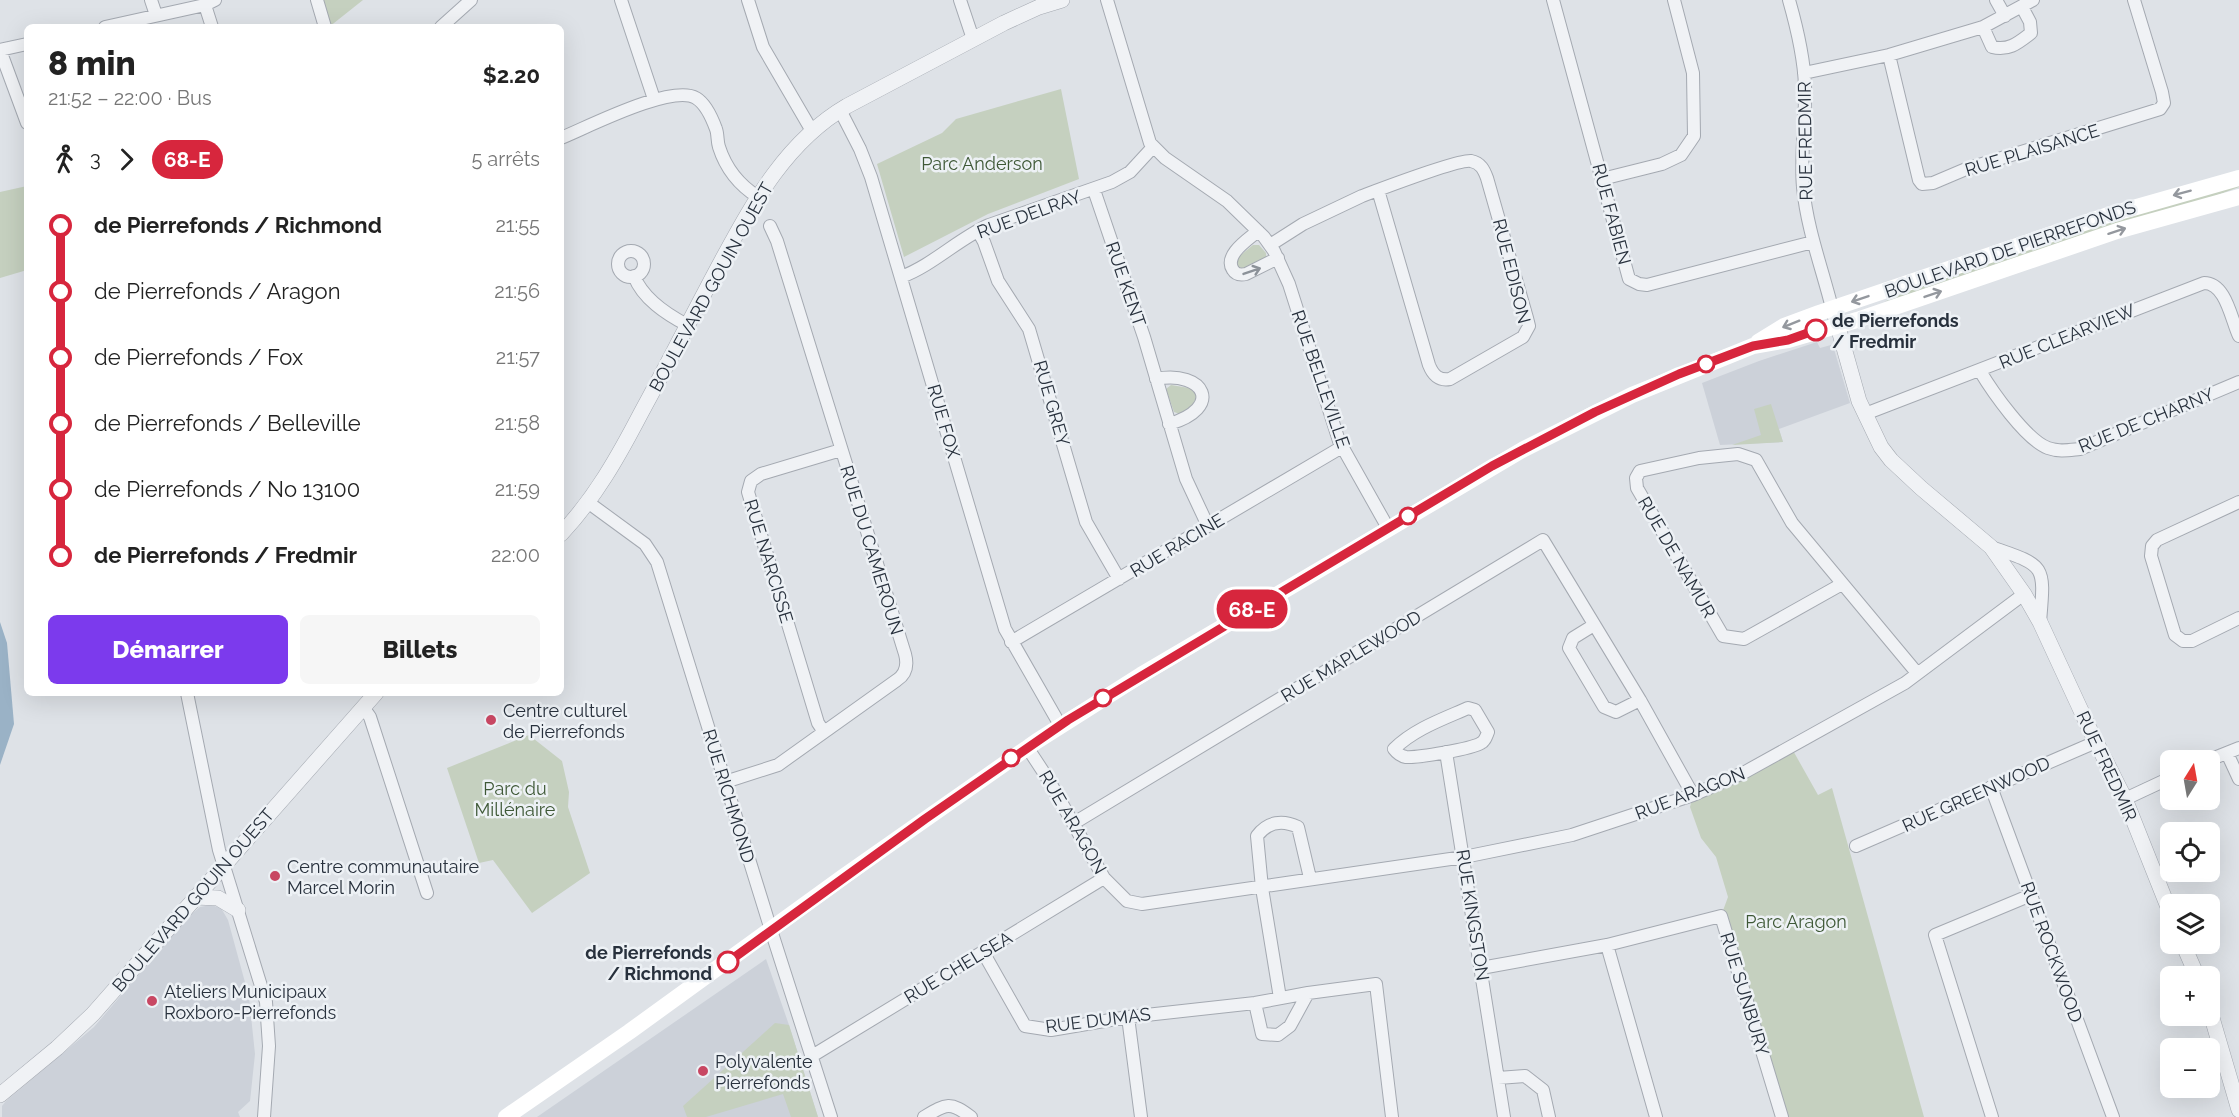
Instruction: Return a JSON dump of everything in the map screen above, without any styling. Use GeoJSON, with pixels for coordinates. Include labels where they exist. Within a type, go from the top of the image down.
{"type":"FeatureCollection","features":[{"type":"Feature","properties":{"kind":"main road","name":"BOULEVARD DE PIERREFONDS"},"geometry":{"type":"LineString","coordinates":[[506,1117],[1060,725],[1500,462],[1577,421],[1679,374],[1753,346],[1788,340],[1835,316],[2105,216],[2239,178]]}},
{"type":"Feature","properties":{"kind":"main road","name":"BOULEVARD DE PIERREFONDS"},"geometry":{"type":"LineString","coordinates":[[1835,316],[1857,320],[2117,231],[2239,196]]}},
{"type":"Feature","properties":{"kind":"street"},"geometry":{"type":"LineString","coordinates":[[151,0],[156,15]]}},
{"type":"Feature","properties":{"kind":"street"},"geometry":{"type":"LineString","coordinates":[[317,0],[324,24]]}},
{"type":"Feature","properties":{"kind":"street"},"geometry":{"type":"LineString","coordinates":[[444,24],[471,0]]}},
{"type":"Feature","properties":{"kind":"street"},"geometry":{"type":"LineString","coordinates":[[621,0],[654,99]]}},
{"type":"Feature","properties":{"kind":"street"},"geometry":{"type":"LineString","coordinates":[[748,0],[763,47],[812,131]]}},
{"type":"Feature","properties":{"kind":"street"},"geometry":{"type":"LineString","coordinates":[[960,0],[973,39]]}},
{"type":"Feature","properties":{"kind":"street","name":"BOULEVARD GOUIN OUEST"},"geometry":{"type":"LineString","coordinates":[[564,531],[589,502],[618,457],[687,325],[758,197],[787,155],[812,131],[840,110],[973,39],[1024,14],[1062,0]]}},
{"type":"Feature","properties":{"kind":"street","name":"RUE BELLEVILLE"},"geometry":{"type":"LineString","coordinates":[[1107,0],[1146,133],[1153,147],[1165,158],[1220,195],[1258,231],[1278,258],[1291,291],[1331,421],[1342,447],[1388,528]]}},
{"type":"Feature","properties":{"kind":"street","name":"RUE FABIEN"},"geometry":{"type":"LineString","coordinates":[[1553,0],[1629,279],[1647,285],[1813,242]]}},
{"type":"Feature","properties":{"kind":"street"},"geometry":{"type":"LineString","coordinates":[[1602,179],[1662,164],[1681,155],[1694,136],[1693,73],[1674,0]]}},
{"type":"Feature","properties":{"kind":"street","name":"RUE FREDMIR"},"geometry":{"type":"LineString","coordinates":[[1789,0],[1804,73],[1802,171],[1804,199],[1813,242],[1859,401],[1881,447],[1891,460],[1991,547],[2024,594],[2040,622],[2124,799],[2163,894]]}},
{"type":"Feature","properties":{"kind":"street"},"geometry":{"type":"LineString","coordinates":[[1996,0],[2005,16]]}},
{"type":"Feature","properties":{"kind":"street","name":"RUE PLAISANCE"},"geometry":{"type":"LineString","coordinates":[[1889,55],[1919,180],[1922,184],[1933,183],[1966,169],[2160,110],[2164,103],[2162,92],[2134,0]]}},
{"type":"Feature","properties":{"kind":"street"},"geometry":{"type":"LineString","coordinates":[[118,24],[210,3],[212,24]]}},
{"type":"Feature","properties":{"kind":"street"},"geometry":{"type":"LineString","coordinates":[[1804,73],[1889,55],[1983,27],[2027,4],[2031,33],[2016,45],[2002,49],[1992,47],[1983,27]]}},
{"type":"Feature","properties":{"kind":"street"},"geometry":{"type":"LineString","coordinates":[[24,45],[0,50],[24,115]]}},
{"type":"Feature","properties":{"kind":"street"},"geometry":{"type":"LineString","coordinates":[[564,137],[654,99],[685,94],[696,98],[705,106],[717,130],[718,144],[726,165],[742,186],[758,197]]}},
{"type":"Feature","properties":{"kind":"street","name":"RUE FOX"},"geometry":{"type":"LineString","coordinates":[[840,110],[866,162],[1001,618],[1011,642],[1060,725]]}},
{"type":"Feature","properties":{"kind":"street","name":"RUE DELRAY"},"geometry":{"type":"LineString","coordinates":[[901,277],[918,269],[978,231],[1023,212],[1094,190],[1130,172],[1153,147]]}},
{"type":"Feature","properties":{"kind":"street","name":"RUE EDISON"},"geometry":{"type":"LineString","coordinates":[[1270,245],[1318,217],[1378,190],[1464,161],[1472,161],[1482,166],[1487,178],[1528,322],[1527,331],[1523,337],[1454,377],[1446,380],[1435,376],[1429,365],[1378,190]]}},
{"type":"Feature","properties":{"kind":"street","name":"RUE KENT"},"geometry":{"type":"LineString","coordinates":[[1094,190],[1144,337],[1191,492],[1208,526]]}},
{"type":"Feature","properties":{"kind":"street","name":"RUE DU CAMEROUN"},"geometry":{"type":"LineString","coordinates":[[725,782],[778,765],[901,678],[906,665],[905,654],[776,237],[770,226]]}},
{"type":"Feature","properties":{"kind":"street","name":"RUE GREY"},"geometry":{"type":"LineString","coordinates":[[978,231],[998,281],[1029,329],[1088,527],[1119,579]]}},
{"type":"Feature","properties":{"kind":"street"},"geometry":{"type":"LineString","coordinates":[[1258,231],[1233,256],[1231,262],[1233,270],[1238,274],[1246,274],[1278,258]]}},
{"type":"Feature","properties":{"kind":"street"},"geometry":{"type":"LineString","coordinates":[[634,276],[638,285],[652,302],[687,325]]}},
{"type":"Feature","properties":{"kind":"street","name":"RUE CLEARVIEW"},"geometry":{"type":"LineString","coordinates":[[1865,414],[2204,283],[2217,286],[2222,293],[2239,336]]}},
{"type":"Feature","properties":{"kind":"street","name":"RUE DE CHARNY"},"geometry":{"type":"LineString","coordinates":[[1980,371],[1994,395],[2027,431],[2045,447],[2061,451],[2080,449],[2239,382]]}},
{"type":"Feature","properties":{"kind":"street"},"geometry":{"type":"LineString","coordinates":[[1156,379],[1168,378],[1190,382],[1200,387],[1204,394],[1203,401],[1198,408],[1185,418],[1169,424]]}},
{"type":"Feature","properties":{"kind":"street","name":"RUE RACINE"},"geometry":{"type":"LineString","coordinates":[[1011,642],[1342,447]]}},
{"type":"Feature","properties":{"kind":"street","name":"RUE NARCISSE"},"geometry":{"type":"LineString","coordinates":[[824,732],[818,723],[748,492],[752,481],[761,474],[841,450]]}},
{"type":"Feature","properties":{"kind":"street","name":"RUE DE NAMUR"},"geometry":{"type":"LineString","coordinates":[[1842,584],[1744,639],[1723,636],[1637,488],[1636,478],[1640,471],[1699,458],[1738,454],[1756,460],[1792,523],[1917,673]]}},
{"type":"Feature","properties":{"kind":"street","name":"RUE RICHMOND"},"geometry":{"type":"LineString","coordinates":[[589,502],[645,544],[655,558],[831,1117]]}},
{"type":"Feature","properties":{"kind":"street"},"geometry":{"type":"LineString","coordinates":[[2239,502],[2157,540],[2152,546],[2151,556],[2175,635],[2183,641],[2192,641],[2239,618]]}},
{"type":"Feature","properties":{"kind":"street","name":"RUE MAPLEWOOD"},"geometry":{"type":"LineString","coordinates":[[1074,823],[1543,540],[1640,700],[1693,795]]}},
{"type":"Feature","properties":{"kind":"street","name":"RUE FREDMIR"},"geometry":{"type":"LineString","coordinates":[[1991,547],[2026,559],[2035,565],[2041,574],[2043,584],[2040,622]]}},
{"type":"Feature","properties":{"kind":"street","name":"RUE ARAGON"},"geometry":{"type":"LineString","coordinates":[[1027,747],[1074,823],[1104,878],[1127,901],[1142,904],[1262,888],[1310,878],[1464,857],[1572,835],[1693,795],[1745,772],[1905,683],[2024,594]]}},
{"type":"Feature","properties":{"kind":"street"},"geometry":{"type":"LineString","coordinates":[[1594,625],[1573,638],[1569,648],[1604,707],[1616,712],[1640,700]]}},
{"type":"Feature","properties":{"kind":"street"},"geometry":{"type":"LineString","coordinates":[[188,696],[214,827],[267,1008],[269,1046],[264,1117]]}},
{"type":"Feature","properties":{"kind":"street","name":"BOULEVARD GOUIN OUEST"},"geometry":{"type":"LineString","coordinates":[[0,1095],[57,1048],[93,1014],[373,696]]}},
{"type":"Feature","properties":{"kind":"street"},"geometry":{"type":"LineString","coordinates":[[363,707],[370,717],[428,893]]}},
{"type":"Feature","properties":{"kind":"street"},"geometry":{"type":"LineString","coordinates":[[1468,708],[1475,710],[1488,732],[1485,740],[1479,744],[1446,752],[1407,757],[1398,754],[1394,749],[1402,741],[1436,722],[1468,708]]}},
{"type":"Feature","properties":{"kind":"street","name":"RUE GREENWOOD"},"geometry":{"type":"LineString","coordinates":[[1856,846],[2096,742]]}},
{"type":"Feature","properties":{"kind":"street"},"geometry":{"type":"LineString","coordinates":[[2233,750],[2239,779]]}},
{"type":"Feature","properties":{"kind":"street","name":"RUE KINGSTON"},"geometry":{"type":"LineString","coordinates":[[1446,752],[1504,1117]]}},
{"type":"Feature","properties":{"kind":"street"},"geometry":{"type":"LineString","coordinates":[[2124,799],[2160,783]]}},
{"type":"Feature","properties":{"kind":"street","name":"RUE ROCKWOOD"},"geometry":{"type":"LineString","coordinates":[[1991,787],[2113,1117]]}},
{"type":"Feature","properties":{"kind":"street"},"geometry":{"type":"LineString","coordinates":[[1280,998],[1262,888],[1257,836],[1264,826],[1286,822],[1298,827],[1310,878]]}},
{"type":"Feature","properties":{"kind":"street","name":"RUE CHELSEA"},"geometry":{"type":"LineString","coordinates":[[812,1056],[1104,878]]}},
{"type":"Feature","properties":{"kind":"street"},"geometry":{"type":"LineString","coordinates":[[1992,1117],[1935,935],[2031,895]]}},
{"type":"Feature","properties":{"kind":"street"},"geometry":{"type":"LineString","coordinates":[[195,897],[218,898],[238,910]]}},
{"type":"Feature","properties":{"kind":"street","name":"RUE SUNBURY"},"geometry":{"type":"LineString","coordinates":[[1481,968],[1607,945],[1721,916],[1782,1117]]}},
{"type":"Feature","properties":{"kind":"street"},"geometry":{"type":"LineString","coordinates":[[1607,945],[1656,1117]]}},
{"type":"Feature","properties":{"kind":"street","name":"RUE DUMAS"},"geometry":{"type":"LineString","coordinates":[[983,952],[1025,1026],[1051,1030],[1128,1017],[1255,1003],[1376,984],[1392,1117]]}},
{"type":"Feature","properties":{"kind":"street"},"geometry":{"type":"LineString","coordinates":[[1255,1003],[1262,1034],[1278,1035],[1290,1026],[1308,993]]}},
{"type":"Feature","properties":{"kind":"street"},"geometry":{"type":"LineString","coordinates":[[1128,1017],[1141,1117]]}},
{"type":"Feature","properties":{"kind":"street"},"geometry":{"type":"LineString","coordinates":[[2214,1026],[2239,1110]]}},
{"type":"Feature","properties":{"kind":"street"},"geometry":{"type":"LineString","coordinates":[[1498,1078],[1525,1076],[1543,1090],[1549,1117]]}},
{"type":"Feature","properties":{"kind":"street"},"geometry":{"type":"LineString","coordinates":[[924,1117],[941,1107],[951,1105],[960,1108],[971,1117]]}},
{"type":"Feature","properties":{"kind":"shaded area"},"geometry":{"type":"Polygon","coordinates":[[[1817,342],[1820,348],[1831,345],[1834,349],[1850,403],[1779,429],[1783,442],[1720,445],[1702,383],[1817,342]]]}},
{"type":"Feature","properties":{"kind":"shaded area"},"geometry":{"type":"Polygon","coordinates":[[[211,905],[221,908],[228,920],[249,997],[255,1054],[250,1101],[238,1112],[240,1117],[2,1117],[2,1106],[6,1101],[94,1027],[188,917],[200,907],[211,905]]]}},
{"type":"Feature","properties":{"kind":"shaded area","name":"Polyvalente Pierrefonds"},"geometry":{"type":"Polygon","coordinates":[[[766,959],[818,1117],[537,1117],[766,959]]]}},
{"type":"Feature","properties":{"kind":"green space"},"geometry":{"type":"Polygon","coordinates":[[[319,0],[363,0],[333,24],[328,24],[319,0]]]}},
{"type":"Feature","properties":{"kind":"green space","name":"Parc Anderson"},"geometry":{"type":"Polygon","coordinates":[[[1061,89],[1079,179],[988,214],[904,257],[877,164],[942,133],[956,119],[1061,89]]]}},
{"type":"Feature","properties":{"kind":"green space"},"geometry":{"type":"Polygon","coordinates":[[[2239,184],[2239,187],[2215,196],[1884,302],[1914,288],[2094,226],[2239,184]]]}},
{"type":"Feature","properties":{"kind":"green space"},"geometry":{"type":"Polygon","coordinates":[[[24,187],[24,271],[0,278],[0,192],[24,187]]]}},
{"type":"Feature","properties":{"kind":"green space"},"geometry":{"type":"Polygon","coordinates":[[[1253,245],[1259,245],[1266,253],[1266,259],[1248,268],[1237,266],[1236,259],[1253,245]]]}},
{"type":"Feature","properties":{"kind":"green space"},"geometry":{"type":"Polygon","coordinates":[[[1171,385],[1197,392],[1192,405],[1180,414],[1174,412],[1166,389],[1171,385]]]}},
{"type":"Feature","properties":{"kind":"green space"},"geometry":{"type":"Polygon","coordinates":[[[1771,404],[1783,442],[1732,445],[1761,435],[1754,409],[1771,404]]]}},
{"type":"Feature","properties":{"kind":"green space","name":"Parc du Millénaire"},"geometry":{"type":"Polygon","coordinates":[[[529,735],[562,761],[569,792],[568,807],[590,873],[532,913],[493,860],[479,863],[447,768],[529,735]]]}},
{"type":"Feature","properties":{"kind":"green space","name":"Parc Aragon"},"geometry":{"type":"Polygon","coordinates":[[[1791,747],[1818,795],[1832,788],[1924,1117],[1782,1117],[1721,916],[1728,897],[1716,857],[1701,838],[1690,807],[1693,795],[1791,747]]]}},
{"type":"Feature","properties":{"kind":"green space"},"geometry":{"type":"Polygon","coordinates":[[[775,1023],[789,1025],[818,1117],[791,1117],[783,1094],[706,1117],[687,1117],[683,1106],[775,1023]]]}},
{"type":"Feature","properties":{"kind":"water"},"geometry":{"type":"Polygon","coordinates":[[[0,622],[7,643],[14,724],[0,765],[0,622]]]}},
{"type":"Feature","properties":{"kind":"bus line","name":"68-E"},"geometry":{"type":"LineString","coordinates":[[728,962],[843,877],[1068,720],[1492,466],[1595,412],[1679,374],[1753,346],[1788,340],[1816,330]]}},
{"type":"Feature","properties":{"kind":"place","name":"de Pierrefonds / Fredmir"},"geometry":{"type":"Point","coordinates":[1816,330]}},
{"type":"Feature","properties":{"kind":"place","name":"Centre culturel de Pierrefonds"},"geometry":{"type":"Point","coordinates":[491,720]}},
{"type":"Feature","properties":{"kind":"place","name":"Centre communautaire Marcel Morin"},"geometry":{"type":"Point","coordinates":[275,876]}},
{"type":"Feature","properties":{"kind":"place","name":"de Pierrefonds / Richmond"},"geometry":{"type":"Point","coordinates":[728,962]}},
{"type":"Feature","properties":{"kind":"place","name":"Ateliers Municipaux Roxboro-Pierrefonds"},"geometry":{"type":"Point","coordinates":[152,1001]}},
{"type":"Feature","properties":{"kind":"place","name":"Polyvalente Pierrefonds"},"geometry":{"type":"Point","coordinates":[703,1071]}}]}
